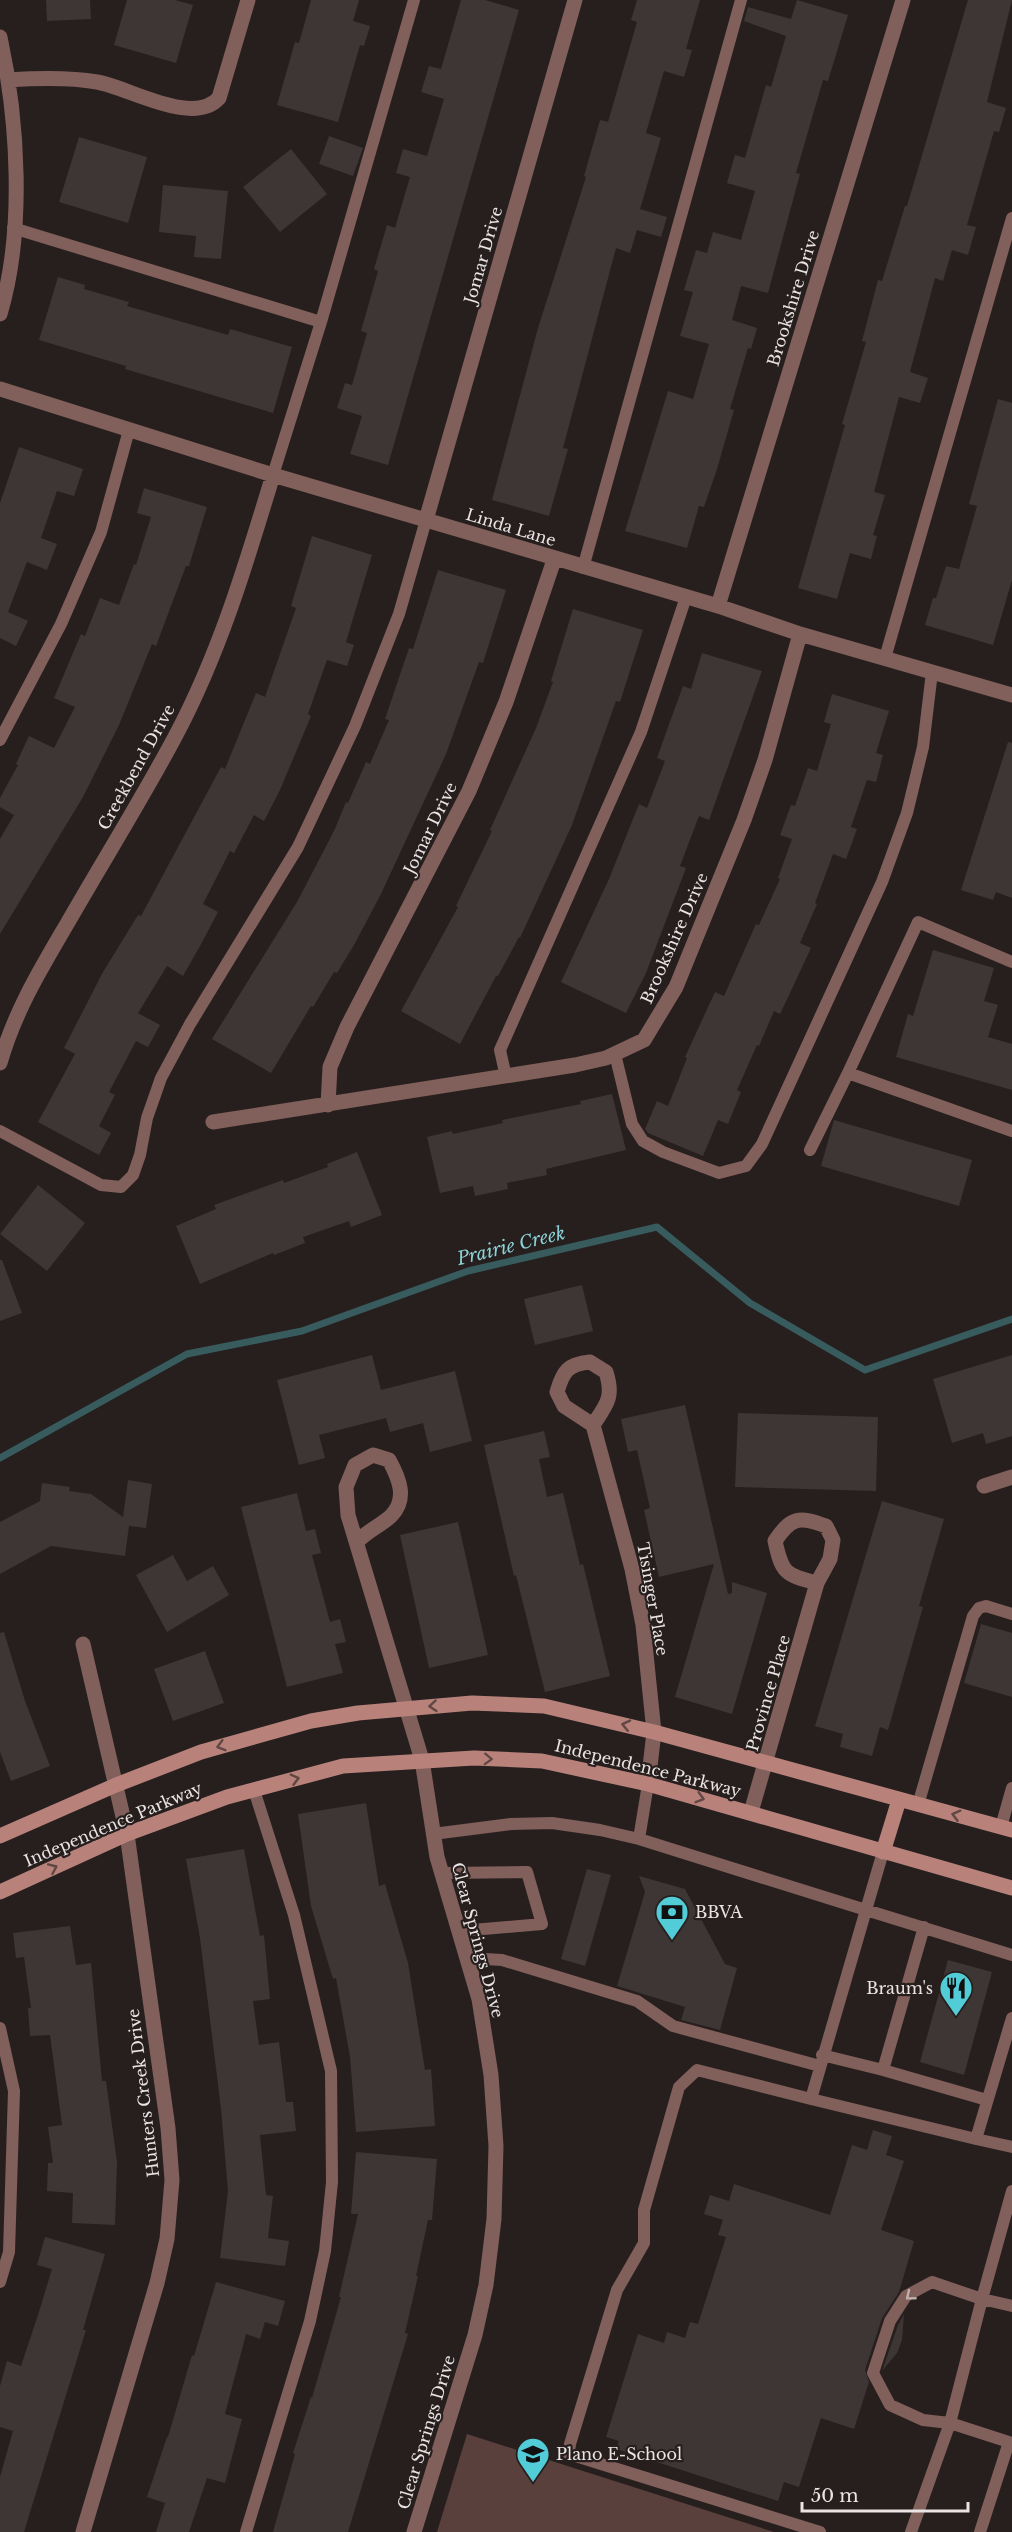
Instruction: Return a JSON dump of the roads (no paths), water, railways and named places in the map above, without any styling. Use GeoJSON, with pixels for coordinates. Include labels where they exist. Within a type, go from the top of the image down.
{"type":"FeatureCollection","features":[{"type":"Feature","properties":{"kind":"main road","name":"Independence Parkway"},"geometry":{"type":"LineString","coordinates":[[0,1836],[116,1785],[201,1752],[311,1721],[358,1713],[472,1703],[544,1706],[654,1732],[1006,1829]]}},
{"type":"Feature","properties":{"kind":"main road","name":"Independence Parkway"},"geometry":{"type":"LineString","coordinates":[[0,1892],[127,1834],[227,1797],[343,1766],[474,1758],[542,1761],[648,1784],[1012,1888]]}},
{"type":"Feature","properties":{"kind":"main road"},"geometry":{"type":"LineString","coordinates":[[883,1852],[899,1800]]}},
{"type":"Feature","properties":{"kind":"street"},"geometry":{"type":"LineString","coordinates":[[9,80],[48,78],[99,82],[175,107],[199,109],[213,105],[219,98],[248,0]]}},
{"type":"Feature","properties":{"kind":"street","name":"Jomar Drive"},"geometry":{"type":"LineString","coordinates":[[426,520],[575,0]]}},
{"type":"Feature","properties":{"kind":"street","name":"Brookshire Drive"},"geometry":{"type":"LineString","coordinates":[[718,606],[903,0]]}},
{"type":"Feature","properties":{"kind":"street"},"geometry":{"type":"LineString","coordinates":[[0,37],[9,80],[15,148],[13,255],[0,314]]}},
{"type":"Feature","properties":{"kind":"street","name":"Linda Lane"},"geometry":{"type":"LineString","coordinates":[[0,389],[554,560],[718,606],[800,634],[1012,695]]}},
{"type":"Feature","properties":{"kind":"street","name":"Creekbend Drive"},"geometry":{"type":"LineString","coordinates":[[0,1063],[10,1029],[39,971],[176,735],[207,674],[236,598],[273,475]]}},
{"type":"Feature","properties":{"kind":"street","name":"Jomar Drive"},"geometry":{"type":"LineString","coordinates":[[328,1105],[330,1067],[347,1027],[468,791],[506,702],[554,560]]}},
{"type":"Feature","properties":{"kind":"street","name":"Brookshire Drive"},"geometry":{"type":"LineString","coordinates":[[213,1122],[575,1065],[615,1054],[644,1040],[676,987],[744,820],[765,760],[800,634]]}},
{"type":"Feature","properties":{"kind":"street","name":"Tisinger Place"},"geometry":{"type":"LineString","coordinates":[[593,1425],[632,1569],[643,1625],[654,1732],[648,1784]]}},
{"type":"Feature","properties":{"kind":"street","name":"Clear Springs Drive"},"geometry":{"type":"LineString","coordinates":[[357,1542],[364,1534],[392,1516],[402,1495],[399,1478],[388,1460],[373,1455],[355,1465],[346,1487],[348,1515],[422,1760],[433,1834],[442,1874],[479,2000],[491,2075],[496,2146],[494,2218],[486,2285],[475,2335],[414,2532]]}},
{"type":"Feature","properties":{"kind":"street"},"geometry":{"type":"LineString","coordinates":[[984,1486],[1012,1477]]}},
{"type":"Feature","properties":{"kind":"street","name":"Province Place"},"geometry":{"type":"LineString","coordinates":[[751,1812],[767,1764],[817,1583],[830,1559],[833,1540],[826,1526],[805,1518],[786,1524],[775,1541],[780,1565],[794,1578],[817,1583]]}},
{"type":"Feature","properties":{"kind":"street","name":"Hunters Creek Drive"},"geometry":{"type":"LineString","coordinates":[[82,2532],[158,2283],[167,2239],[172,2180],[168,2128],[127,1834],[83,1644]]}},
{"type":"Feature","properties":{"kind":"lane"},"geometry":{"type":"LineString","coordinates":[[273,475],[321,322],[414,0]]}},
{"type":"Feature","properties":{"kind":"lane"},"geometry":{"type":"LineString","coordinates":[[583,568],[741,0]]}},
{"type":"Feature","properties":{"kind":"lane"},"geometry":{"type":"LineString","coordinates":[[885,658],[1012,218]]}},
{"type":"Feature","properties":{"kind":"lane"},"geometry":{"type":"LineString","coordinates":[[14,228],[321,322]]}},
{"type":"Feature","properties":{"kind":"lane"},"geometry":{"type":"LineString","coordinates":[[0,740],[61,624],[101,532],[129,430]]}},
{"type":"Feature","properties":{"kind":"lane"},"geometry":{"type":"LineString","coordinates":[[0,1131],[101,1185],[121,1187],[133,1175],[140,1155],[147,1118],[161,1078],[190,1024],[298,847],[355,726],[399,614],[426,520]]}},
{"type":"Feature","properties":{"kind":"lane"},"geometry":{"type":"LineString","coordinates":[[506,1077],[500,1050],[641,732],[686,597]]}},
{"type":"Feature","properties":{"kind":"lane"},"geometry":{"type":"LineString","coordinates":[[615,1054],[632,1124],[643,1141],[663,1152],[719,1173],[746,1166],[762,1144],[882,882],[907,813],[918,769],[923,747],[932,672]]}},
{"type":"Feature","properties":{"kind":"lane"},"geometry":{"type":"LineString","coordinates":[[810,1150],[918,922],[1012,962]]}},
{"type":"Feature","properties":{"kind":"lane"},"geometry":{"type":"LineString","coordinates":[[848,1073],[1012,1131]]}},
{"type":"Feature","properties":{"kind":"lane"},"geometry":{"type":"LineString","coordinates":[[918,1805],[973,1616],[979,1608],[986,1606],[1012,1614]]}},
{"type":"Feature","properties":{"kind":"lane"},"geometry":{"type":"LineString","coordinates":[[639,1839],[648,1784]]}},
{"type":"Feature","properties":{"kind":"lane"},"geometry":{"type":"LineString","coordinates":[[1006,1829],[1012,1788]]}},
{"type":"Feature","properties":{"kind":"lane"},"geometry":{"type":"LineString","coordinates":[[246,2532],[310,2321],[325,2251],[332,2182],[331,2071],[294,1915],[254,1790]]}},
{"type":"Feature","properties":{"kind":"lane"},"geometry":{"type":"LineString","coordinates":[[433,1834],[511,1824],[552,1823],[600,1830],[639,1839],[1012,1955]]}},
{"type":"Feature","properties":{"kind":"lane"},"geometry":{"type":"LineString","coordinates":[[811,2099],[883,1852]]}},
{"type":"Feature","properties":{"kind":"lane"},"geometry":{"type":"LineString","coordinates":[[442,1874],[527,1872],[542,1924],[460,1931]]}},
{"type":"Feature","properties":{"kind":"lane"},"geometry":{"type":"LineString","coordinates":[[883,2070],[924,1928]]}},
{"type":"Feature","properties":{"kind":"lane"},"geometry":{"type":"LineString","coordinates":[[468,1958],[502,1960],[638,2001],[673,2026],[821,2061],[883,2070],[987,2100]]}},
{"type":"Feature","properties":{"kind":"lane"},"geometry":{"type":"LineString","coordinates":[[976,2139],[1012,2018]]}},
{"type":"Feature","properties":{"kind":"lane"},"geometry":{"type":"LineString","coordinates":[[0,2028],[14,2091],[9,2252],[0,2282]]}},
{"type":"Feature","properties":{"kind":"lane"},"geometry":{"type":"LineString","coordinates":[[820,2532],[569,2454],[570,2444],[617,2290],[644,2243],[644,2210],[679,2087],[697,2070],[1012,2147]]}},
{"type":"Feature","properties":{"kind":"lane"},"geometry":{"type":"LineString","coordinates":[[911,2532],[950,2423],[1012,2191]]}},
{"type":"Feature","properties":{"kind":"lane"},"geometry":{"type":"LineString","coordinates":[[980,2532],[1010,2442],[950,2423],[923,2420],[890,2405],[873,2373],[890,2321],[906,2296],[932,2282],[982,2299],[1012,2306]]}},
{"type":"Feature","properties":{"kind":"waterway","name":"Prairie Creek"},"geometry":{"type":"LineString","coordinates":[[0,1458],[187,1354],[302,1331],[468,1271],[657,1227],[750,1303],[865,1370],[1012,1319]]}},
{"type":"Feature","properties":{"kind":"place","name":"BBVA"},"geometry":{"type":"Point","coordinates":[672,1941]}},
{"type":"Feature","properties":{"kind":"place","name":"Braum's"},"geometry":{"type":"Point","coordinates":[956,2017]}},
{"type":"Feature","properties":{"kind":"place","name":"Plano E-School"},"geometry":{"type":"Point","coordinates":[533,2483]}}]}
